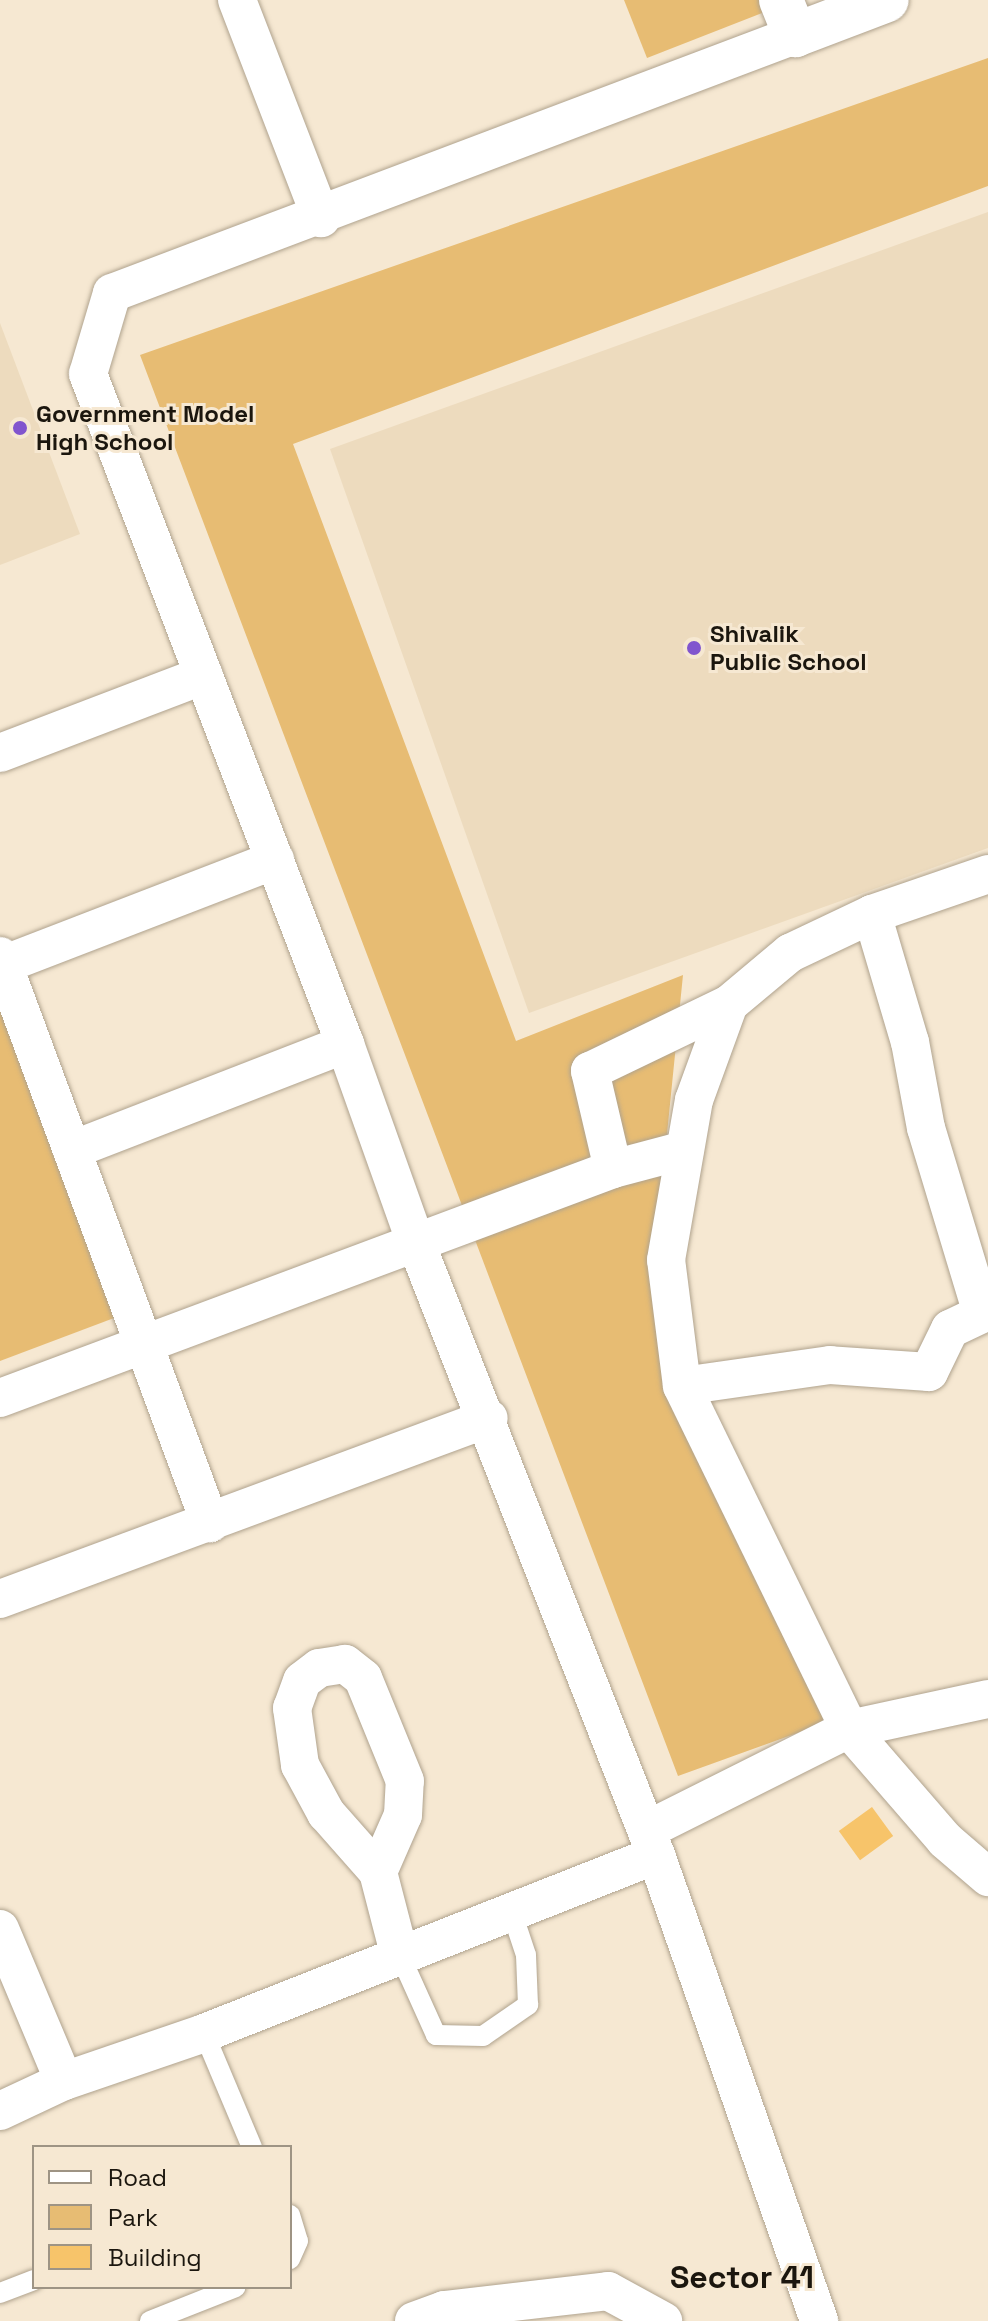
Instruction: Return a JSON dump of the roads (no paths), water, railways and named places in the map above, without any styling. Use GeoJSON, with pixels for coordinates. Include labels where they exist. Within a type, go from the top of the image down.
{"type":"FeatureCollection","features":[{"type":"Feature","properties":{"kind":"street"},"geometry":{"type":"LineString","coordinates":[[237,0],[321,218]]}},
{"type":"Feature","properties":{"kind":"street"},"geometry":{"type":"LineString","coordinates":[[819,2321],[652,1843],[489,1418],[416,1243],[345,1044],[88,374],[112,293],[321,218],[788,18],[887,0]]}},
{"type":"Feature","properties":{"kind":"street"},"geometry":{"type":"LineString","coordinates":[[0,753],[204,675]]}},
{"type":"Feature","properties":{"kind":"street"},"geometry":{"type":"LineString","coordinates":[[210,1523],[1,963],[275,860]]}},
{"type":"Feature","properties":{"kind":"street"},"geometry":{"type":"LineString","coordinates":[[613,1169],[590,1071],[729,1004],[790,953],[872,914],[988,874]]}},
{"type":"Feature","properties":{"kind":"street"},"geometry":{"type":"LineString","coordinates":[[682,1386],[830,1365],[929,1372],[950,1329],[985,1313],[926,1128],[910,1042],[872,914]]}},
{"type":"Feature","properties":{"kind":"street"},"geometry":{"type":"LineString","coordinates":[[729,1004],[694,1100],[666,1260],[682,1386],[849,1729],[945,1840],[988,1877]]}},
{"type":"Feature","properties":{"kind":"street"},"geometry":{"type":"LineString","coordinates":[[72,1150],[345,1044]]}},
{"type":"Feature","properties":{"kind":"street"},"geometry":{"type":"LineString","coordinates":[[0,1398],[613,1169],[685,1150]]}},
{"type":"Feature","properties":{"kind":"street"},"geometry":{"type":"LineString","coordinates":[[1,1596],[210,1523],[489,1418]]}},
{"type":"Feature","properties":{"kind":"street"},"geometry":{"type":"LineString","coordinates":[[378,1872],[403,1815],[405,1781],[363,1678],[345,1664],[319,1668],[302,1681],[292,1708],[300,1765],[326,1813],[378,1872],[399,1953]]}},
{"type":"Feature","properties":{"kind":"street"},"geometry":{"type":"LineString","coordinates":[[0,2111],[64,2081],[204,2033],[511,1910],[652,1843],[849,1729],[988,1699]]}},
{"type":"Feature","properties":{"kind":"street"},"geometry":{"type":"LineString","coordinates":[[0,1929],[64,2081]]}},
{"type":"Feature","properties":{"kind":"street"},"geometry":{"type":"LineString","coordinates":[[414,2321],[444,2310],[608,2291],[663,2321]]}},
{"type":"Feature","properties":{"kind":"lane"},"geometry":{"type":"LineString","coordinates":[[399,1953],[436,2035],[483,2036],[528,2005],[526,1955],[511,1910]]}},
{"type":"Feature","properties":{"kind":"lane"},"geometry":{"type":"LineString","coordinates":[[204,2033],[251,2145]]}},
{"type":"Feature","properties":{"kind":"lane"},"geometry":{"type":"LineString","coordinates":[[292,2222],[298,2241],[292,2254]]}},
{"type":"Feature","properties":{"kind":"lane"},"geometry":{"type":"LineString","coordinates":[[0,2293],[32,2281]]}},
{"type":"Feature","properties":{"kind":"lane"},"geometry":{"type":"LineString","coordinates":[[150,2321],[231,2289]]}},
{"type":"Feature","properties":{"kind":"place","name":"Government Model High School"},"geometry":{"type":"Point","coordinates":[20,428]}},
{"type":"Feature","properties":{"kind":"place","name":"Shivalik Public School"},"geometry":{"type":"Point","coordinates":[694,648]}},
{"type":"Feature","properties":{"kind":"district","name":"Sector 41"},"geometry":{"type":"Point","coordinates":[742,2277]}}]}
